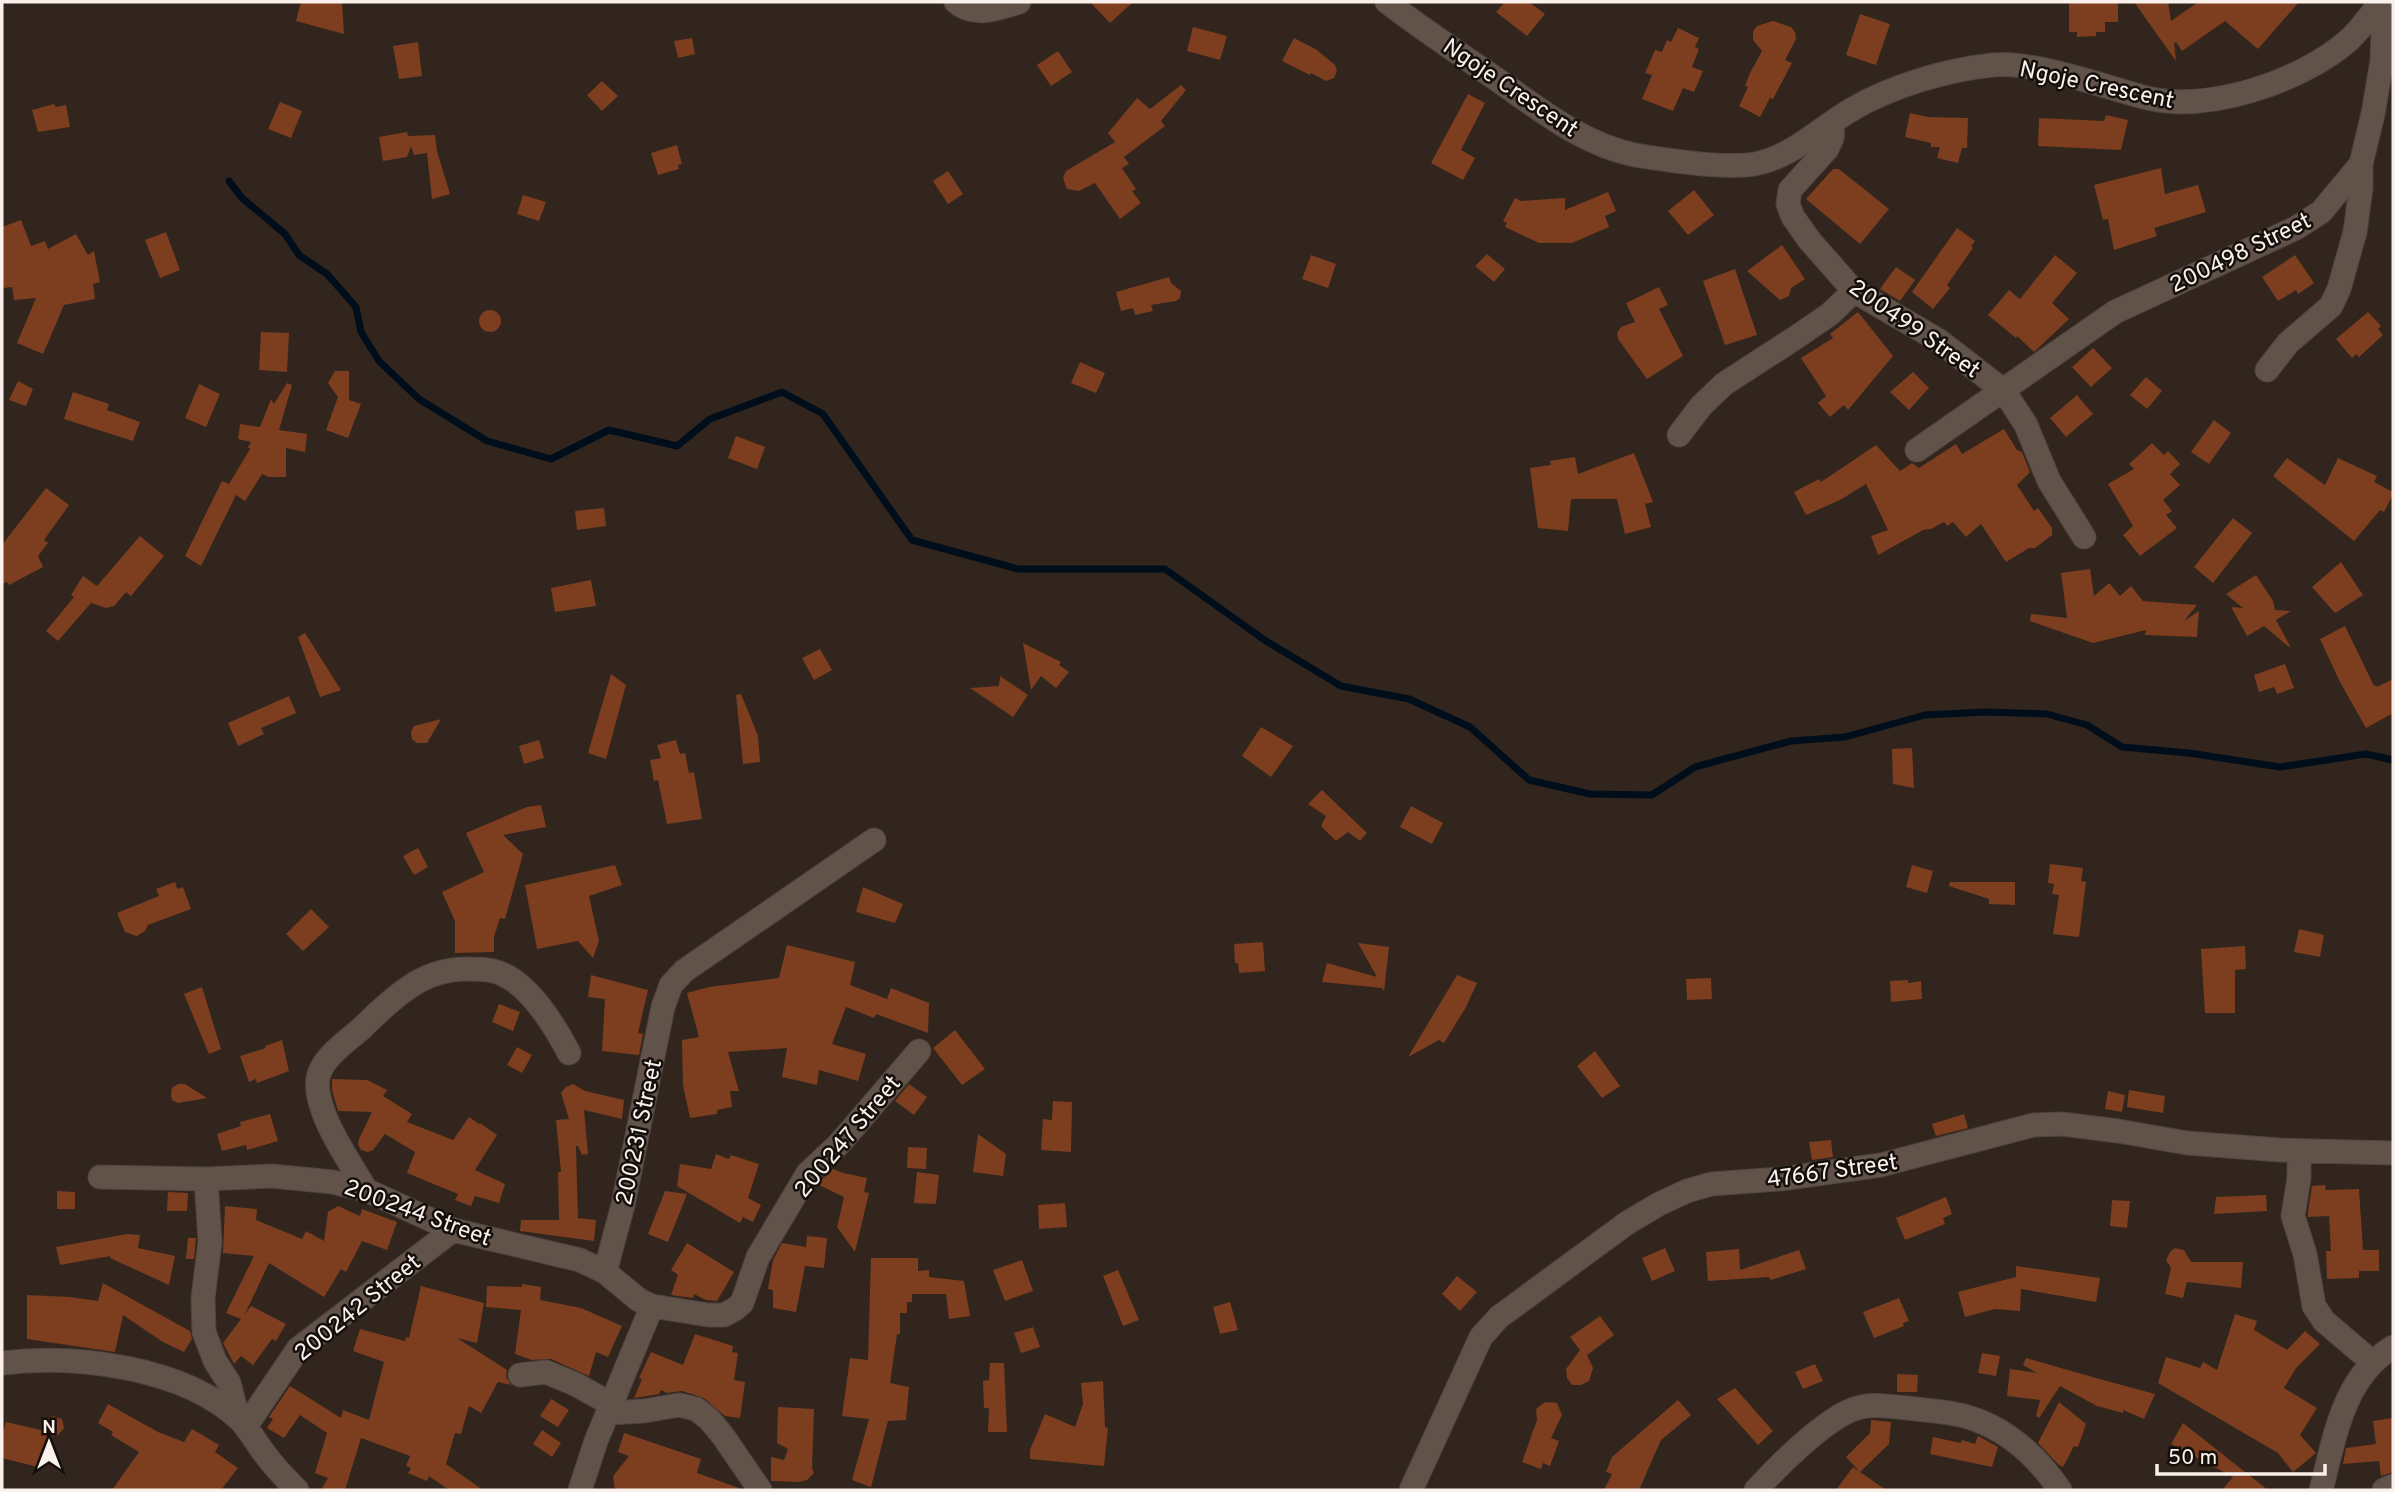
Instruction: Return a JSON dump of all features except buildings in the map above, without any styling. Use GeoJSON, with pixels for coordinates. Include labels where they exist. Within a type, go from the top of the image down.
{"type":"FeatureCollection","features":[{"type":"Feature","properties":{"kind":"street"},"geometry":{"type":"LineString","coordinates":[[956,2],[962,7],[978,10],[994,10],[1019,2]]}},
{"type":"Feature","properties":{"kind":"street","name":"Ngoje Crescent"},"geometry":{"type":"LineString","coordinates":[[1387,2],[1569,129],[1630,154],[1678,161],[1754,164],[1777,157],[1877,95],[1921,79],[1992,65],[2037,70],[2165,102],[2205,102],[2254,89],[2317,61],[2348,40],[2383,2]]}},
{"type":"Feature","properties":{"kind":"street","name":"200498 Street"},"geometry":{"type":"LineString","coordinates":[[2004,391],[2115,312],[2296,228],[2321,212],[2361,164],[2382,61],[2383,2]]}},
{"type":"Feature","properties":{"kind":"street","name":"200499 Street"},"geometry":{"type":"LineString","coordinates":[[1833,122],[1832,138],[1827,149],[1790,190],[1788,204],[1793,217],[1810,241],[1854,291],[1938,340],[2004,391],[2026,425],[2049,481],[2084,537]]}},
{"type":"Feature","properties":{"kind":"street"},"geometry":{"type":"LineString","coordinates":[[2267,370],[2288,343],[2331,306],[2339,289],[2355,232],[2361,188],[2361,164]]}},
{"type":"Feature","properties":{"kind":"street"},"geometry":{"type":"LineString","coordinates":[[1679,435],[1724,384],[1830,314],[1854,291]]}},
{"type":"Feature","properties":{"kind":"street","name":"200499 Street"},"geometry":{"type":"LineString","coordinates":[[1917,450],[2004,391]]}},
{"type":"Feature","properties":{"kind":"street","name":"200231 Street"},"geometry":{"type":"LineString","coordinates":[[605,1272],[623,1205],[663,1007],[671,985],[684,971],[720,945],[874,840]]}},
{"type":"Feature","properties":{"kind":"street"},"geometry":{"type":"LineString","coordinates":[[366,1190],[331,1130],[318,1096],[318,1076],[328,1059],[409,987],[433,974],[453,970],[490,970],[501,973],[518,984],[544,1012],[569,1053]]}},
{"type":"Feature","properties":{"kind":"street","name":"200247 Street"},"geometry":{"type":"LineString","coordinates":[[652,1306],[724,1315],[742,1303],[758,1257],[808,1173],[840,1143],[919,1051]]}},
{"type":"Feature","properties":{"kind":"street","name":"47667 Street"},"geometry":{"type":"LineString","coordinates":[[1411,1490],[1480,1337],[1499,1317],[1627,1223],[1687,1191],[1711,1184],[1780,1179],[1881,1165],[1920,1157],[2033,1125],[2062,1124],[2118,1130],[2187,1143],[2299,1152],[2393,1153]]}},
{"type":"Feature","properties":{"kind":"street"},"geometry":{"type":"LineString","coordinates":[[2299,1152],[2299,1178],[2293,1216],[2305,1254],[2314,1306],[2325,1321],[2372,1362]]}},
{"type":"Feature","properties":{"kind":"street","name":"200244 Street"},"geometry":{"type":"LineString","coordinates":[[100,1177],[206,1179],[272,1176],[333,1182],[366,1190],[453,1230],[580,1260],[605,1272]]}},
{"type":"Feature","properties":{"kind":"street"},"geometry":{"type":"LineString","coordinates":[[206,1179],[210,1250],[203,1298],[204,1332],[215,1361],[229,1383],[242,1422]]}},
{"type":"Feature","properties":{"kind":"street","name":"200242 Street"},"geometry":{"type":"LineString","coordinates":[[242,1422],[298,1349],[453,1230]]}},
{"type":"Feature","properties":{"kind":"street"},"geometry":{"type":"LineString","coordinates":[[580,1490],[596,1441],[652,1306],[639,1300],[605,1272]]}},
{"type":"Feature","properties":{"kind":"street"},"geometry":{"type":"LineString","coordinates":[[2321,1490],[2344,1406],[2353,1386],[2372,1362],[2393,1346]]}},
{"type":"Feature","properties":{"kind":"street"},"geometry":{"type":"LineString","coordinates":[[2,1363],[75,1363],[139,1371],[164,1377],[196,1390],[218,1402],[242,1422],[265,1455],[297,1490]]}},
{"type":"Feature","properties":{"kind":"street"},"geometry":{"type":"LineString","coordinates":[[520,1375],[545,1372],[575,1384],[610,1409],[644,1412],[679,1405],[696,1409],[709,1419],[723,1436],[760,1490]]}},
{"type":"Feature","properties":{"kind":"street"},"geometry":{"type":"LineString","coordinates":[[1756,1490],[1773,1471],[1829,1423],[1848,1411],[1864,1406],[1880,1406],[1957,1414],[2000,1430],[2018,1443],[2060,1490]]}},
{"type":"Feature","properties":{"kind":"street"},"geometry":{"type":"LineString","coordinates":[[2384,1490],[2393,1486]]}},
{"type":"Feature","properties":{"kind":"waterway"},"geometry":{"type":"LineString","coordinates":[[229,181],[242,198],[285,234],[299,255],[327,274],[356,307],[361,332],[379,361],[419,399],[487,441],[551,459],[609,430],[677,446],[710,419],[782,392],[823,414],[912,540],[1018,569],[1165,569],[1266,641],[1341,686],[1409,699],[1470,727],[1529,780],[1590,794],[1652,795],[1695,767],[1791,741],[1845,737],[1925,715],[1985,712],[2047,714],[2087,725],[2122,747],[2189,753],[2280,767],[2366,754],[2393,760]]}}]}
